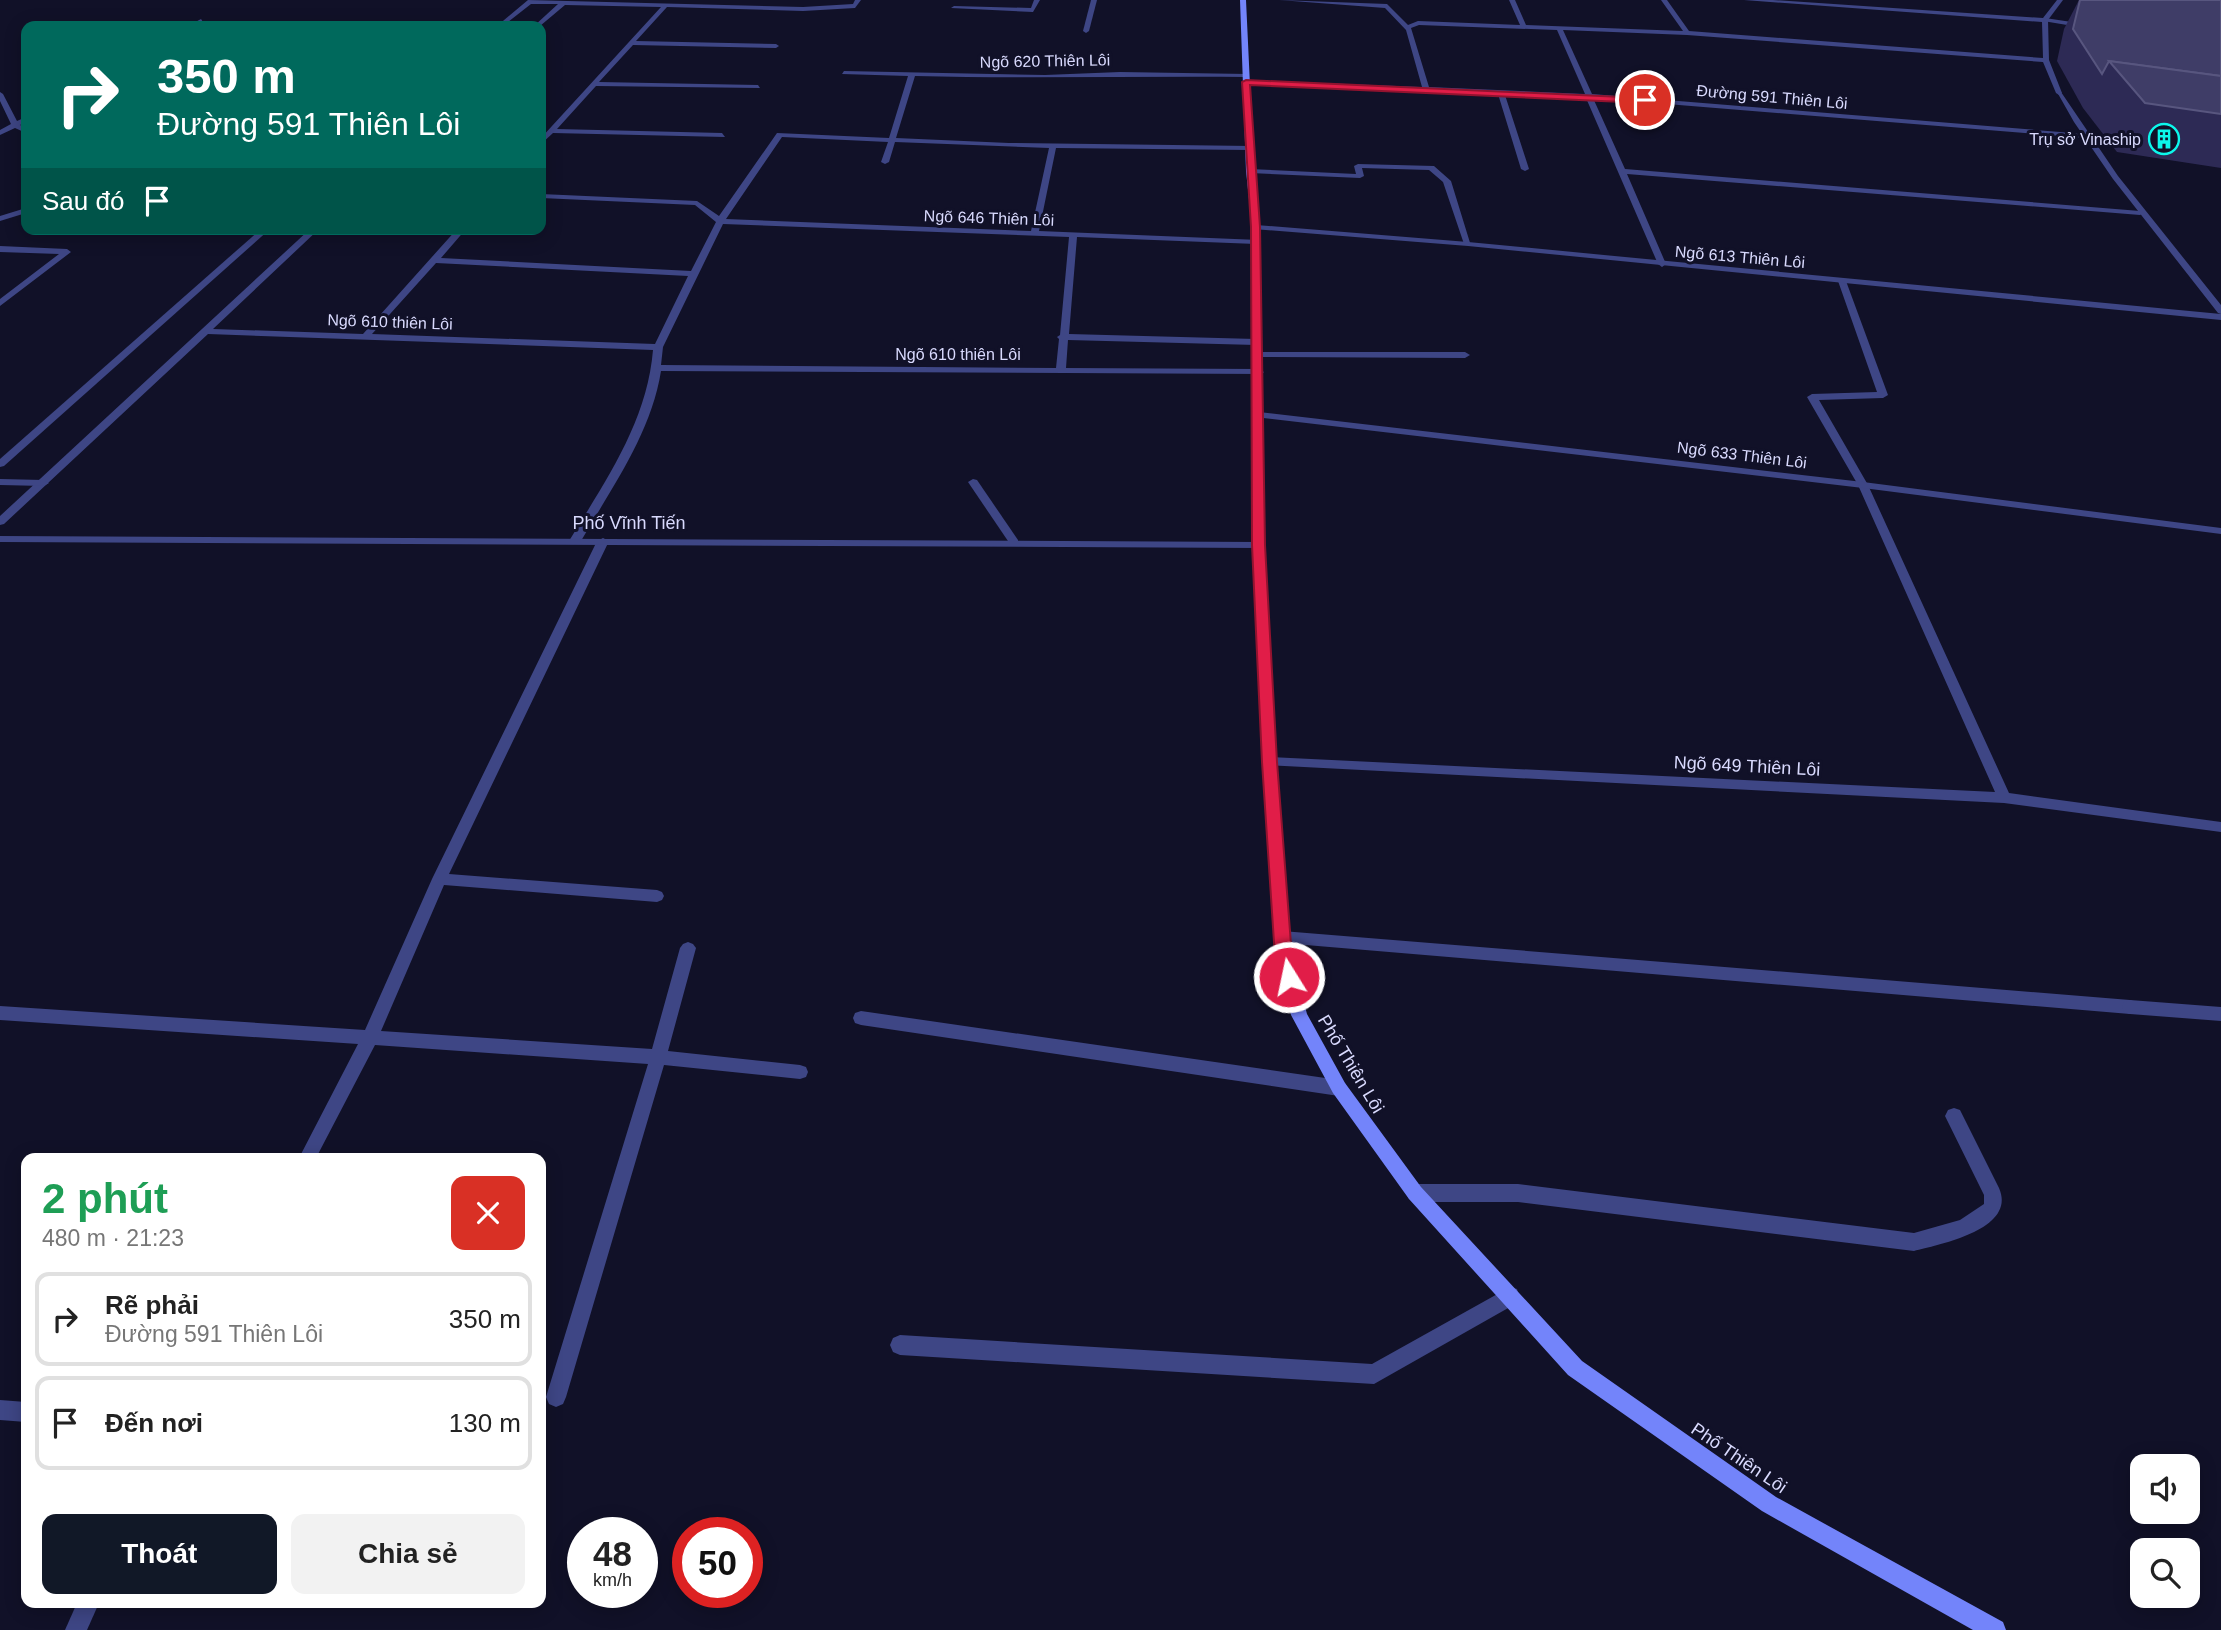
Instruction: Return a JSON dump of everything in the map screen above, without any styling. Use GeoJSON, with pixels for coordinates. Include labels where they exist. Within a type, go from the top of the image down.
{"type":"FeatureCollection","features":[{"type":"Feature","properties":{"kind":"main road","name":"Phố Thiên Lôi"},"geometry":{"type":"LineString","coordinates":[[1243,0],[1250,171],[1256,234],[1259,545],[1269,762],[1284,957],[1299,1015],[1339,1088],[1415,1193],[1575,1368],[1769,1504],[1995,1630]]}},
{"type":"Feature","properties":{"kind":"street"},"geometry":{"type":"LineString","coordinates":[[506,21],[531,1],[803,9],[855,6],[858,0]]}},
{"type":"Feature","properties":{"kind":"street"},"geometry":{"type":"LineString","coordinates":[[954,8],[1032,10],[1037,0]]}},
{"type":"Feature","properties":{"kind":"street"},"geometry":{"type":"LineString","coordinates":[[1086,31],[1094,0]]}},
{"type":"Feature","properties":{"kind":"street"},"geometry":{"type":"LineString","coordinates":[[1282,0],[1387,6],[1408,29],[1426,89]]}},
{"type":"Feature","properties":{"kind":"street"},"geometry":{"type":"LineString","coordinates":[[1512,0],[1524,27]]}},
{"type":"Feature","properties":{"kind":"street"},"geometry":{"type":"LineString","coordinates":[[1664,0],[1688,33]]}},
{"type":"Feature","properties":{"kind":"street"},"geometry":{"type":"LineString","coordinates":[[1747,0],[2045,20],[2099,28]]}},
{"type":"Feature","properties":{"kind":"street"},"geometry":{"type":"LineString","coordinates":[[2060,0],[2045,20],[2047,63],[2059,93],[2085,136],[2140,213],[2221,311]]}},
{"type":"Feature","properties":{"kind":"street"},"geometry":{"type":"LineString","coordinates":[[543,21],[563,3]]}},
{"type":"Feature","properties":{"kind":"street"},"geometry":{"type":"LineString","coordinates":[[546,136],[666,5]]}},
{"type":"Feature","properties":{"kind":"street"},"geometry":{"type":"LineString","coordinates":[[1408,29],[1410,24],[1418,23],[1688,33],[2047,63],[2062,69]]}},
{"type":"Feature","properties":{"kind":"street"},"geometry":{"type":"LineString","coordinates":[[1559,27],[1662,264]]}},
{"type":"Feature","properties":{"kind":"street"},"geometry":{"type":"LineString","coordinates":[[632,43],[776,46]]}},
{"type":"Feature","properties":{"kind":"street","name":"Ngõ 620 Thiên Lôi"},"geometry":{"type":"LineString","coordinates":[[844,73],[1045,77],[1119,74],[1246,78]]}},
{"type":"Feature","properties":{"kind":"street"},"geometry":{"type":"LineString","coordinates":[[885,162],[912,74]]}},
{"type":"Feature","properties":{"kind":"street","name":"Đường 591 Thiên Lôi"},"geometry":{"type":"LineString","coordinates":[[1246,78],[1590,96],[2085,136]]}},
{"type":"Feature","properties":{"kind":"street"},"geometry":{"type":"LineString","coordinates":[[594,84],[758,88]]}},
{"type":"Feature","properties":{"kind":"street"},"geometry":{"type":"LineString","coordinates":[[1501,92],[1525,169]]}},
{"type":"Feature","properties":{"kind":"street"},"geometry":{"type":"LineString","coordinates":[[0,94],[16,126],[21,128]]}},
{"type":"Feature","properties":{"kind":"street"},"geometry":{"type":"LineString","coordinates":[[0,133],[21,122]]}},
{"type":"Feature","properties":{"kind":"street"},"geometry":{"type":"LineString","coordinates":[[551,131],[722,135]]}},
{"type":"Feature","properties":{"kind":"street"},"geometry":{"type":"LineString","coordinates":[[575,541],[643,422],[658,368],[658,347],[720,221],[780,135],[1053,145],[1249,148]]}},
{"type":"Feature","properties":{"kind":"street"},"geometry":{"type":"LineString","coordinates":[[1035,233],[1053,145]]}},
{"type":"Feature","properties":{"kind":"street"},"geometry":{"type":"LineString","coordinates":[[1250,171],[1360,176],[1358,166],[1431,168],[1447,181],[1468,244]]}},
{"type":"Feature","properties":{"kind":"street"},"geometry":{"type":"LineString","coordinates":[[1620,171],[2140,213]]}},
{"type":"Feature","properties":{"kind":"street"},"geometry":{"type":"LineString","coordinates":[[546,197],[697,203],[720,221]]}},
{"type":"Feature","properties":{"kind":"street"},"geometry":{"type":"LineString","coordinates":[[0,219],[21,212]]}},
{"type":"Feature","properties":{"kind":"street","name":"Ngõ 646 Thiên Lôi"},"geometry":{"type":"LineString","coordinates":[[720,221],[1073,235],[1256,234]]}},
{"type":"Feature","properties":{"kind":"street","name":"Ngõ 613 Thiên Lôi"},"geometry":{"type":"LineString","coordinates":[[1256,234],[1468,244],[2221,317]]}},
{"type":"Feature","properties":{"kind":"street"},"geometry":{"type":"LineString","coordinates":[[0,464],[259,235]]}},
{"type":"Feature","properties":{"kind":"street"},"geometry":{"type":"LineString","coordinates":[[0,522],[309,235]]}},
{"type":"Feature","properties":{"kind":"street"},"geometry":{"type":"LineString","coordinates":[[364,338],[457,235]]}},
{"type":"Feature","properties":{"kind":"street"},"geometry":{"type":"LineString","coordinates":[[1061,370],[1073,235]]}},
{"type":"Feature","properties":{"kind":"street"},"geometry":{"type":"LineString","coordinates":[[0,249],[67,251],[0,303]]}},
{"type":"Feature","properties":{"kind":"street"},"geometry":{"type":"LineString","coordinates":[[434,260],[694,274]]}},
{"type":"Feature","properties":{"kind":"street"},"geometry":{"type":"LineString","coordinates":[[1842,281],[1883,395],[1812,397],[1863,485],[2004,798]]}},
{"type":"Feature","properties":{"kind":"street","name":"Ngõ 610 thiên Lôi"},"geometry":{"type":"LineString","coordinates":[[205,331],[658,347]]}},
{"type":"Feature","properties":{"kind":"street"},"geometry":{"type":"LineString","coordinates":[[1062,337],[1257,348],[1465,355]]}},
{"type":"Feature","properties":{"kind":"street","name":"Ngõ 610 thiên Lôi"},"geometry":{"type":"LineString","coordinates":[[658,368],[1259,372]]}},
{"type":"Feature","properties":{"kind":"street","name":"Ngõ 633 Thiên Lôi"},"geometry":{"type":"LineString","coordinates":[[1259,415],[1863,485],[2221,531]]}},
{"type":"Feature","properties":{"kind":"street"},"geometry":{"type":"LineString","coordinates":[[0,482],[44,482]]}},
{"type":"Feature","properties":{"kind":"street"},"geometry":{"type":"LineString","coordinates":[[973,482],[1014,542]]}},
{"type":"Feature","properties":{"kind":"street","name":"Phố Vĩnh Tiến"},"geometry":{"type":"LineString","coordinates":[[0,539],[1259,545]]}},
{"type":"Feature","properties":{"kind":"street"},"geometry":{"type":"LineString","coordinates":[[310,1153],[370,1038],[439,879],[603,541]]}},
{"type":"Feature","properties":{"kind":"street","name":"Ngõ 649 Thiên Lôi"},"geometry":{"type":"LineString","coordinates":[[1269,762],[2004,798],[2221,827]]}},
{"type":"Feature","properties":{"kind":"street"},"geometry":{"type":"LineString","coordinates":[[439,879],[657,896]]}},
{"type":"Feature","properties":{"kind":"street"},"geometry":{"type":"LineString","coordinates":[[1282,937],[2221,1014]]}},
{"type":"Feature","properties":{"kind":"street"},"geometry":{"type":"LineString","coordinates":[[556,1397],[688,948]]}},
{"type":"Feature","properties":{"kind":"street"},"geometry":{"type":"LineString","coordinates":[[0,1013],[658,1057],[800,1072]]}},
{"type":"Feature","properties":{"kind":"street"},"geometry":{"type":"LineString","coordinates":[[861,1018],[1339,1088]]}},
{"type":"Feature","properties":{"kind":"street"},"geometry":{"type":"LineString","coordinates":[[1415,1193],[1518,1193],[1914,1242],[1940,1236],[1986,1216],[1993,1208],[1993,1194],[1954,1116]]}},
{"type":"Feature","properties":{"kind":"street"},"geometry":{"type":"LineString","coordinates":[[900,1345],[1374,1374],[1510,1296]]}},
{"type":"Feature","properties":{"kind":"street"},"geometry":{"type":"LineString","coordinates":[[0,1410],[21,1412]]}},
{"type":"Feature","properties":{"kind":"street"},"geometry":{"type":"LineString","coordinates":[[76,1630],[86,1608]]}},
{"type":"Feature","properties":{"kind":"building"},"geometry":{"type":"Polygon","coordinates":[[[2080,0],[2221,0],[2221,76],[2109,61],[2102,74],[2073,29],[2080,0]]]}},
{"type":"Feature","properties":{"kind":"building"},"geometry":{"type":"Polygon","coordinates":[[[2109,61],[2221,76],[2221,114],[2145,103],[2109,61]]]}},
{"type":"Feature","properties":{"kind":"place","name":"Trụ sở Vinaship"},"geometry":{"type":"Point","coordinates":[2164,139]}},
{"type":"Feature","properties":{"kind":"route"},"geometry":{"type":"LineString","coordinates":[[1289,977],[1284,957],[1269,762],[1259,545],[1256,227],[1250,171],[1246,82],[1645,100]]}}]}
